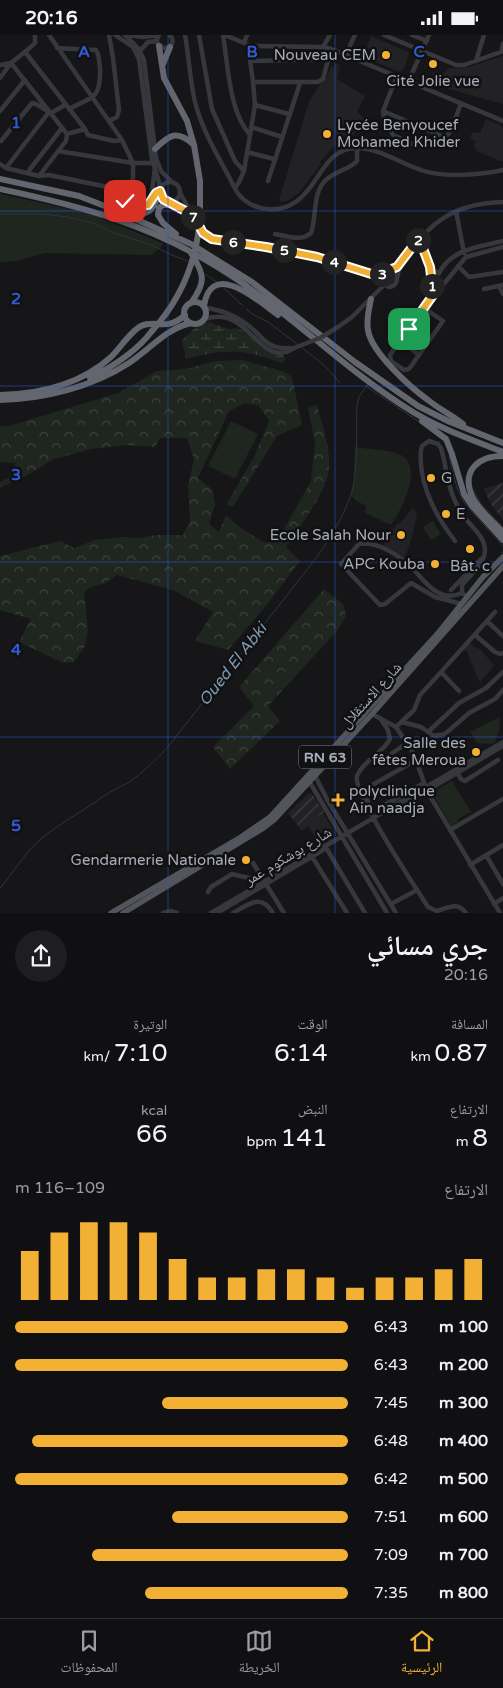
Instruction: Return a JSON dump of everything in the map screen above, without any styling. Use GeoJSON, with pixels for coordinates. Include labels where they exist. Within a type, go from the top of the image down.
{"type":"FeatureCollection","features":[{"type":"Feature","properties":{"kind":"highway"},"geometry":{"type":"LineString","coordinates":[[0,400],[41,396],[87,379],[107,369],[128,355],[152,331],[172,307],[187,279],[197,248],[200,181],[194,145],[187,121],[168,88],[162,67],[158,39]]}},
{"type":"Feature","properties":{"kind":"highway"},"geometry":{"type":"LineString","coordinates":[[162,67],[170,47]]}},
{"type":"Feature","properties":{"kind":"highway"},"geometry":{"type":"LineString","coordinates":[[155,149],[166,139],[175,135],[184,137],[194,145]]}},
{"type":"Feature","properties":{"kind":"highway"},"geometry":{"type":"LineString","coordinates":[[0,179],[80,196],[182,239],[213,256],[252,282],[355,362],[418,406],[450,422],[503,439]]}},
{"type":"Feature","properties":{"kind":"highway"},"geometry":{"type":"LineString","coordinates":[[0,189],[53,200],[110,216],[158,234],[233,277],[400,403],[426,419],[503,452]]}},
{"type":"Feature","properties":{"kind":"highway"},"geometry":{"type":"LineString","coordinates":[[120,212],[128,210],[144,214],[150,211],[161,191]]}},
{"type":"Feature","properties":{"kind":"highway"},"geometry":{"type":"LineString","coordinates":[[153,205],[171,203]]}},
{"type":"Feature","properties":{"kind":"highway"},"geometry":{"type":"LineString","coordinates":[[153,205],[161,221],[182,239]]}},
{"type":"Feature","properties":{"kind":"highway"},"geometry":{"type":"LineString","coordinates":[[74,384],[106,361],[139,327],[167,325],[177,321],[184,315],[186,307],[200,289],[203,277],[191,252]]}},
{"type":"Feature","properties":{"kind":"highway"},"geometry":{"type":"LineString","coordinates":[[0,395],[40,391],[108,375],[129,363],[175,329],[190,323],[197,324],[205,319],[206,312],[204,307],[206,296],[209,290],[217,285],[227,284],[244,291],[281,317],[296,324]]}},
{"type":"Feature","properties":{"kind":"highway"},"geometry":{"type":"LineString","coordinates":[[371,299],[367,321],[368,330],[377,351],[422,396],[434,405],[453,415],[468,428],[503,443]]}},
{"type":"Feature","properties":{"kind":"highway"},"geometry":{"type":"LineString","coordinates":[[191,303],[198,302],[204,307]]}},
{"type":"Feature","properties":{"kind":"highway"},"geometry":{"type":"LineString","coordinates":[[184,315],[190,323]]}},
{"type":"Feature","properties":{"kind":"highway"},"geometry":{"type":"LineString","coordinates":[[356,371],[384,396],[446,439],[467,504],[503,540]]}},
{"type":"Feature","properties":{"kind":"highway"},"geometry":{"type":"LineString","coordinates":[[503,457],[495,456],[485,459],[473,466],[469,484],[478,506],[503,532]]}},
{"type":"Feature","properties":{"kind":"main road","name":"RN 63"},"geometry":{"type":"LineString","coordinates":[[314,774],[462,604],[483,577],[503,557]]}},
{"type":"Feature","properties":{"kind":"main road","name":"شارع الاستقلال"},"geometry":{"type":"LineString","coordinates":[[123,913],[262,829],[275,819],[308,780],[372,714],[503,565]]}},
{"type":"Feature","properties":{"kind":"main road","name":"RN 63"},"geometry":{"type":"LineString","coordinates":[[111,913],[240,837],[270,817],[308,780]]}},
{"type":"Feature","properties":{"kind":"street"},"geometry":{"type":"LineString","coordinates":[[0,78],[12,63],[35,43],[35,35]]}},
{"type":"Feature","properties":{"kind":"street"},"geometry":{"type":"LineString","coordinates":[[49,35],[122,140],[133,163],[133,178],[126,202]]}},
{"type":"Feature","properties":{"kind":"street"},"geometry":{"type":"LineString","coordinates":[[108,35],[119,110],[117,117],[109,121]]}},
{"type":"Feature","properties":{"kind":"street"},"geometry":{"type":"LineString","coordinates":[[115,35],[133,47],[139,59],[154,165],[163,199],[198,218]]}},
{"type":"Feature","properties":{"kind":"street"},"geometry":{"type":"LineString","coordinates":[[125,35],[140,51],[144,65],[156,158],[161,171],[178,187],[180,193],[198,218],[203,233],[215,240],[317,257],[381,277]]}},
{"type":"Feature","properties":{"kind":"street"},"geometry":{"type":"LineString","coordinates":[[129,35],[158,39],[164,49],[170,47],[172,43],[171,35]]}},
{"type":"Feature","properties":{"kind":"street"},"geometry":{"type":"LineString","coordinates":[[185,35],[195,99],[207,138],[235,188],[241,197],[249,203],[274,210],[299,200],[308,191],[332,157],[344,150],[358,148],[375,151],[413,168],[436,175],[503,170]]}},
{"type":"Feature","properties":{"kind":"street"},"geometry":{"type":"LineString","coordinates":[[199,35],[212,109],[235,161],[244,171]]}},
{"type":"Feature","properties":{"kind":"street"},"geometry":{"type":"LineString","coordinates":[[224,35],[246,44],[324,47],[331,49],[503,121]]}},
{"type":"Feature","properties":{"kind":"street"},"geometry":{"type":"LineString","coordinates":[[224,35],[234,103],[243,125],[250,135]]}},
{"type":"Feature","properties":{"kind":"street"},"geometry":{"type":"LineString","coordinates":[[235,188],[244,171],[255,105],[246,44],[248,35]]}},
{"type":"Feature","properties":{"kind":"street"},"geometry":{"type":"LineString","coordinates":[[324,47],[330,35]]}},
{"type":"Feature","properties":{"kind":"street"},"geometry":{"type":"LineString","coordinates":[[346,54],[355,35]]}},
{"type":"Feature","properties":{"kind":"street"},"geometry":{"type":"LineString","coordinates":[[384,35],[456,65],[464,65],[502,51],[503,44]]}},
{"type":"Feature","properties":{"kind":"street"},"geometry":{"type":"LineString","coordinates":[[412,35],[426,41]]}},
{"type":"Feature","properties":{"kind":"street"},"geometry":{"type":"LineString","coordinates":[[408,80],[429,35]]}},
{"type":"Feature","properties":{"kind":"street"},"geometry":{"type":"LineString","coordinates":[[476,61],[484,35]]}},
{"type":"Feature","properties":{"kind":"street"},"geometry":{"type":"LineString","coordinates":[[140,51],[148,42],[158,39]]}},
{"type":"Feature","properties":{"kind":"street"},"geometry":{"type":"LineString","coordinates":[[6,168],[50,112],[92,97],[98,91],[100,83],[97,52],[89,49],[58,48]]}},
{"type":"Feature","properties":{"kind":"street"},"geometry":{"type":"LineString","coordinates":[[253,82],[300,83],[320,81],[325,72],[331,49]]}},
{"type":"Feature","properties":{"kind":"street"},"geometry":{"type":"LineString","coordinates":[[24,53],[88,135],[114,141],[122,140]]}},
{"type":"Feature","properties":{"kind":"street"},"geometry":{"type":"LineString","coordinates":[[250,61],[328,59]]}},
{"type":"Feature","properties":{"kind":"street"},"geometry":{"type":"LineString","coordinates":[[0,65],[12,63]]}},
{"type":"Feature","properties":{"kind":"street"},"geometry":{"type":"LineString","coordinates":[[12,63],[67,134],[66,141],[39,176]]}},
{"type":"Feature","properties":{"kind":"street"},"geometry":{"type":"LineString","coordinates":[[397,76],[383,111],[384,119],[393,135],[417,146]]}},
{"type":"Feature","properties":{"kind":"street"},"geometry":{"type":"LineString","coordinates":[[0,111],[25,80]]}},
{"type":"Feature","properties":{"kind":"street"},"geometry":{"type":"LineString","coordinates":[[268,181],[300,83]]}},
{"type":"Feature","properties":{"kind":"street"},"geometry":{"type":"LineString","coordinates":[[2,141],[32,103],[50,112]]}},
{"type":"Feature","properties":{"kind":"street"},"geometry":{"type":"LineString","coordinates":[[424,147],[438,143],[446,138],[450,133],[461,103]]}},
{"type":"Feature","properties":{"kind":"street"},"geometry":{"type":"LineString","coordinates":[[255,105],[289,114]]}},
{"type":"Feature","properties":{"kind":"street"},"geometry":{"type":"LineString","coordinates":[[383,111],[446,138]]}},
{"type":"Feature","properties":{"kind":"street"},"geometry":{"type":"LineString","coordinates":[[251,127],[282,137]]}},
{"type":"Feature","properties":{"kind":"street"},"geometry":{"type":"LineString","coordinates":[[28,173],[62,128]]}},
{"type":"Feature","properties":{"kind":"street"},"geometry":{"type":"LineString","coordinates":[[67,134],[85,129]]}},
{"type":"Feature","properties":{"kind":"street"},"geometry":{"type":"LineString","coordinates":[[276,234],[300,238],[311,233],[318,192],[330,176],[357,161],[358,148]]}},
{"type":"Feature","properties":{"kind":"street"},"geometry":{"type":"LineString","coordinates":[[58,151],[154,165]]}},
{"type":"Feature","properties":{"kind":"street"},"geometry":{"type":"LineString","coordinates":[[247,152],[274,159]]}},
{"type":"Feature","properties":{"kind":"street"},"geometry":{"type":"LineString","coordinates":[[0,165],[39,176],[49,175],[108,187],[126,202],[153,205],[154,165]]}},
{"type":"Feature","properties":{"kind":"street"},"geometry":{"type":"LineString","coordinates":[[161,191],[167,183],[173,183]]}},
{"type":"Feature","properties":{"kind":"street"},"geometry":{"type":"LineString","coordinates":[[171,203],[178,199],[180,193]]}},
{"type":"Feature","properties":{"kind":"street"},"geometry":{"type":"LineString","coordinates":[[406,258],[397,267],[384,272],[381,281],[384,285],[392,287],[396,283],[399,269],[426,230],[456,211],[475,204],[503,202]]}},
{"type":"Feature","properties":{"kind":"street"},"geometry":{"type":"LineString","coordinates":[[456,211],[463,251],[466,257]]}},
{"type":"Feature","properties":{"kind":"street"},"geometry":{"type":"LineString","coordinates":[[419,238],[430,267],[445,283]]}},
{"type":"Feature","properties":{"kind":"street"},"geometry":{"type":"LineString","coordinates":[[433,295],[435,273],[458,253],[503,241]]}},
{"type":"Feature","properties":{"kind":"street"},"geometry":{"type":"LineString","coordinates":[[496,243],[497,249]]}},
{"type":"Feature","properties":{"kind":"street"},"geometry":{"type":"LineString","coordinates":[[424,308],[443,321],[419,355],[404,371],[391,361],[390,357],[433,295],[466,257],[503,247]]}},
{"type":"Feature","properties":{"kind":"street"},"geometry":{"type":"LineString","coordinates":[[458,266],[469,277],[503,272]]}},
{"type":"Feature","properties":{"kind":"street"},"geometry":{"type":"LineString","coordinates":[[390,271],[395,273],[397,278]]}},
{"type":"Feature","properties":{"kind":"street"},"geometry":{"type":"LineString","coordinates":[[205,319],[219,316],[236,321],[261,345],[271,351],[284,352],[320,338],[338,327],[352,317],[384,285]]}},
{"type":"Feature","properties":{"kind":"street"},"geometry":{"type":"LineString","coordinates":[[484,289],[501,286],[503,294]]}},
{"type":"Feature","properties":{"kind":"street"},"geometry":{"type":"LineString","coordinates":[[204,307],[242,320],[263,341],[272,347],[280,349],[294,348]]}},
{"type":"Feature","properties":{"kind":"street"},"geometry":{"type":"LineString","coordinates":[[409,329],[427,343]]}},
{"type":"Feature","properties":{"kind":"street"},"geometry":{"type":"LineString","coordinates":[[401,341],[419,355]]}},
{"type":"Feature","properties":{"kind":"street"},"geometry":{"type":"LineString","coordinates":[[455,541],[435,512],[423,479],[421,450],[422,446],[430,441],[438,444],[441,448],[448,484],[458,507],[483,541],[485,555],[479,566],[462,585],[462,593]]}},
{"type":"Feature","properties":{"kind":"street"},"geometry":{"type":"LineString","coordinates":[[458,507],[467,504]]}},
{"type":"Feature","properties":{"kind":"street"},"geometry":{"type":"LineString","coordinates":[[462,604],[435,597],[412,583],[385,604],[380,605],[341,564],[359,544],[376,545],[403,561],[434,591],[447,596],[462,593],[468,597]]}},
{"type":"Feature","properties":{"kind":"street"},"geometry":{"type":"LineString","coordinates":[[451,590],[485,555]]}},
{"type":"Feature","properties":{"kind":"street"},"geometry":{"type":"LineString","coordinates":[[396,727],[414,709],[420,695],[495,612]]}},
{"type":"Feature","properties":{"kind":"street"},"geometry":{"type":"LineString","coordinates":[[487,621],[503,636]]}},
{"type":"Feature","properties":{"kind":"street"},"geometry":{"type":"LineString","coordinates":[[475,635],[495,652],[503,653]]}},
{"type":"Feature","properties":{"kind":"street"},"geometry":{"type":"LineString","coordinates":[[441,672],[459,691]]}},
{"type":"Feature","properties":{"kind":"street"},"geometry":{"type":"LineString","coordinates":[[428,732],[459,703],[486,688],[503,672]]}},
{"type":"Feature","properties":{"kind":"street"},"geometry":{"type":"LineString","coordinates":[[402,722],[421,727],[434,736],[445,734],[469,713],[491,701],[503,690]]}},
{"type":"Feature","properties":{"kind":"street"},"geometry":{"type":"LineString","coordinates":[[372,714],[396,727],[407,743],[416,760],[425,787],[500,913]]}},
{"type":"Feature","properties":{"kind":"street"},"geometry":{"type":"LineString","coordinates":[[380,718],[388,729],[390,739],[385,747],[361,770],[356,782],[370,813],[430,909],[437,911],[454,906],[461,908],[466,913]]}},
{"type":"Feature","properties":{"kind":"street"},"geometry":{"type":"LineString","coordinates":[[382,760],[407,743]]}},
{"type":"Feature","properties":{"kind":"street"},"geometry":{"type":"LineString","coordinates":[[381,807],[425,787],[502,746]]}},
{"type":"Feature","properties":{"kind":"street","name":"شارع بوشكوم عمر"},"geometry":{"type":"LineString","coordinates":[[217,913],[264,880],[312,855],[425,787],[457,773],[502,746]]}},
{"type":"Feature","properties":{"kind":"street"},"geometry":{"type":"LineString","coordinates":[[370,813],[366,793],[367,788],[416,760]]}},
{"type":"Feature","properties":{"kind":"street"},"geometry":{"type":"LineString","coordinates":[[457,773],[465,781],[498,760]]}},
{"type":"Feature","properties":{"kind":"street"},"geometry":{"type":"LineString","coordinates":[[308,780],[387,913],[395,911],[328,801],[314,774]]}},
{"type":"Feature","properties":{"kind":"street"},"geometry":{"type":"LineString","coordinates":[[450,830],[503,799]]}},
{"type":"Feature","properties":{"kind":"street"},"geometry":{"type":"LineString","coordinates":[[470,865],[503,845]]}},
{"type":"Feature","properties":{"kind":"street"},"geometry":{"type":"LineString","coordinates":[[325,847],[365,913]]}},
{"type":"Feature","properties":{"kind":"street"},"geometry":{"type":"LineString","coordinates":[[312,855],[347,913]]}},
{"type":"Feature","properties":{"kind":"street"},"geometry":{"type":"LineString","coordinates":[[486,855],[502,878],[503,884]]}},
{"type":"Feature","properties":{"kind":"street"},"geometry":{"type":"LineString","coordinates":[[252,863],[284,913]]}},
{"type":"Feature","properties":{"kind":"street"},"geometry":{"type":"LineString","coordinates":[[208,892],[212,887],[232,874],[264,880]]}},
{"type":"Feature","properties":{"kind":"street"},"geometry":{"type":"LineString","coordinates":[[211,913],[264,880]]}},
{"type":"Feature","properties":{"kind":"street"},"geometry":{"type":"LineString","coordinates":[[390,904],[417,890]]}},
{"type":"Feature","properties":{"kind":"street"},"geometry":{"type":"LineString","coordinates":[[494,903],[503,898]]}},
{"type":"Feature","properties":{"kind":"street"},"geometry":{"type":"LineString","coordinates":[[234,913],[258,901],[266,904],[273,913]]}},
{"type":"Feature","properties":{"kind":"street"},"geometry":{"type":"LineString","coordinates":[[163,913],[171,911],[177,913]]}},
{"type":"Feature","properties":{"kind":"shaded area","name":"Nouveau CEM"},"geometry":{"type":"Polygon","coordinates":[[[371,36],[409,52],[405,67],[400,72],[363,57],[371,36]]]}},
{"type":"Feature","properties":{"kind":"shaded area"},"geometry":{"type":"Polygon","coordinates":[[[503,56],[503,104],[445,88],[432,75],[433,72],[445,73],[449,68],[468,67],[503,56]]]}},
{"type":"Feature","properties":{"kind":"shaded area","name":"Lycée Benyoucef Mohamed Khider"},"geometry":{"type":"Polygon","coordinates":[[[335,64],[340,65],[337,79],[365,96],[357,111],[369,124],[341,143],[339,141],[320,162],[321,164],[299,193],[289,200],[282,202],[279,200],[309,102],[321,83],[326,79],[331,67],[335,67],[335,64]]]}},
{"type":"Feature","properties":{"kind":"shaded area"},"geometry":{"type":"Polygon","coordinates":[[[486,119],[497,124],[500,123],[499,125],[503,128],[503,161],[477,151],[474,146],[476,141],[470,139],[472,132],[480,133],[486,119]]]}},
{"type":"Feature","properties":{"kind":"shaded area"},"geometry":{"type":"Polygon","coordinates":[[[503,483],[503,520],[490,503],[484,489],[503,483]]]}},
{"type":"Feature","properties":{"kind":"shaded area","name":"Ecole Salah Nour"},"geometry":{"type":"Polygon","coordinates":[[[413,508],[417,515],[411,541],[404,559],[382,547],[397,524],[413,508]]]}},
{"type":"Feature","properties":{"kind":"shaded area"},"geometry":{"type":"Polygon","coordinates":[[[468,643],[481,650],[494,666],[480,682],[467,652],[463,649],[468,643]]]}},
{"type":"Feature","properties":{"kind":"shaded area"},"geometry":{"type":"Polygon","coordinates":[[[309,793],[313,795],[324,812],[302,831],[288,813],[309,793]]]}},
{"type":"Feature","properties":{"kind":"shaded area"},"geometry":{"type":"Polygon","coordinates":[[[323,813],[335,834],[332,840],[322,846],[307,825],[323,813]]]}},
{"type":"Feature","properties":{"kind":"green space"},"geometry":{"type":"Polygon","coordinates":[[[0,194],[92,214],[164,244],[152,255],[45,253],[16,261],[0,262],[0,194]]]}},
{"type":"Feature","properties":{"kind":"green space"},"geometry":{"type":"Polygon","coordinates":[[[209,322],[225,328],[236,328],[245,331],[261,346],[283,355],[286,360],[281,363],[256,355],[234,352],[212,353],[186,359],[182,340],[198,325],[209,322]]]}},
{"type":"Feature","properties":{"kind":"green space"},"geometry":{"type":"Polygon","coordinates":[[[242,360],[285,372],[292,377],[302,425],[277,436],[233,507],[226,505],[254,457],[269,421],[259,406],[245,403],[229,411],[198,478],[213,490],[215,505],[209,524],[219,532],[226,515],[242,529],[266,543],[278,540],[311,481],[315,443],[308,408],[317,405],[329,453],[327,478],[318,499],[286,547],[300,561],[265,607],[228,650],[195,641],[213,612],[173,590],[117,575],[106,583],[91,587],[84,592],[88,629],[85,646],[74,662],[63,663],[19,642],[31,619],[0,610],[0,556],[60,541],[74,548],[95,540],[183,535],[190,521],[188,486],[194,459],[187,438],[160,438],[155,447],[128,445],[91,449],[54,459],[0,488],[0,482],[9,477],[16,463],[0,462],[0,426],[9,426],[118,393],[157,371],[186,369],[215,361],[242,360]]]}},
{"type":"Feature","properties":{"kind":"green space"},"geometry":{"type":"Polygon","coordinates":[[[231,421],[258,434],[235,479],[208,466],[231,421]]]}},
{"type":"Feature","properties":{"kind":"green space"},"geometry":{"type":"Polygon","coordinates":[[[355,447],[399,454],[407,460],[411,477],[409,488],[401,509],[391,525],[365,513],[366,506],[355,500],[351,495],[354,479],[355,447]]]}},
{"type":"Feature","properties":{"kind":"green space"},"geometry":{"type":"Polygon","coordinates":[[[433,521],[441,534],[431,540],[423,527],[433,521]]]}},
{"type":"Feature","properties":{"kind":"green space"},"geometry":{"type":"Polygon","coordinates":[[[324,589],[343,604],[346,616],[337,631],[268,706],[280,721],[230,769],[213,747],[254,706],[239,687],[324,589]]]}},
{"type":"Feature","properties":{"kind":"green space"},"geometry":{"type":"Polygon","coordinates":[[[500,717],[499,732],[495,742],[492,744],[477,743],[470,732],[500,717]]]}},
{"type":"Feature","properties":{"kind":"green space"},"geometry":{"type":"Polygon","coordinates":[[[452,781],[471,812],[458,819],[459,821],[451,826],[432,792],[452,781]]]}},
{"type":"Feature","properties":{"kind":"waterway"},"geometry":{"type":"LineString","coordinates":[[0,214],[44,214],[93,223],[114,233],[152,245],[190,262]]}},
{"type":"Feature","properties":{"kind":"waterway"},"geometry":{"type":"LineString","coordinates":[[205,274],[218,283]]}},
{"type":"Feature","properties":{"kind":"waterway"},"geometry":{"type":"LineString","coordinates":[[224,288],[243,306]]}},
{"type":"Feature","properties":{"kind":"waterway"},"geometry":{"type":"LineString","coordinates":[[246,309],[268,322],[297,344]]}},
{"type":"Feature","properties":{"kind":"waterway"},"geometry":{"type":"LineString","coordinates":[[300,346],[326,367],[340,383]]}},
{"type":"Feature","properties":{"kind":"waterway","name":"Oued El Abki"},"geometry":{"type":"LineString","coordinates":[[0,888],[36,843],[62,823],[131,781],[167,748],[317,557],[336,527],[351,495],[356,464],[357,406],[359,397],[368,384]]}},
{"type":"Feature","properties":{"kind":"waterway"},"geometry":{"type":"LineString","coordinates":[[366,386],[418,421]]}},
{"type":"Feature","properties":{"kind":"waterway"},"geometry":{"type":"LineString","coordinates":[[449,456],[457,488],[465,504],[503,546]]}},
{"type":"Feature","properties":{"kind":"waterway"},"geometry":{"type":"LineString","coordinates":[[474,491],[481,504],[501,525]]}},
{"type":"Feature","properties":{"kind":"place","name":"Nouveau CEM"},"geometry":{"type":"Point","coordinates":[386,55]}},
{"type":"Feature","properties":{"kind":"place","name":"Cité Jolie vue"},"geometry":{"type":"Point","coordinates":[433,64]}},
{"type":"Feature","properties":{"kind":"place","name":"Lycée Benyoucef Mohamed Khider"},"geometry":{"type":"Point","coordinates":[327,134]}},
{"type":"Feature","properties":{"kind":"place","name":"G"},"geometry":{"type":"Point","coordinates":[431,478]}},
{"type":"Feature","properties":{"kind":"place","name":"E"},"geometry":{"type":"Point","coordinates":[446,514]}},
{"type":"Feature","properties":{"kind":"place","name":"Ecole Salah Nour"},"geometry":{"type":"Point","coordinates":[401,535]}},
{"type":"Feature","properties":{"kind":"place","name":"Bât. c"},"geometry":{"type":"Point","coordinates":[470,549]}},
{"type":"Feature","properties":{"kind":"place","name":"APC Kouba"},"geometry":{"type":"Point","coordinates":[435,564]}},
{"type":"Feature","properties":{"kind":"place","name":"Salle des fêtes Meroua"},"geometry":{"type":"Point","coordinates":[476,752]}},
{"type":"Feature","properties":{"kind":"place","name":"polyclinique Ain naadja"},"geometry":{"type":"Point","coordinates":[338,800]}},
{"type":"Feature","properties":{"kind":"place","name":"Gendarmerie Nationale"},"geometry":{"type":"Point","coordinates":[246,860]}},
{"type":"Feature","properties":{"kind":"route"},"geometry":{"type":"LineString","coordinates":[[125,201],[148,205],[156,193],[160,191],[163,199],[189,213],[196,220],[203,233],[212,239],[246,243],[317,257],[381,277],[384,272],[393,270],[406,258],[419,238],[430,267],[433,295],[409,329]]}}]}
